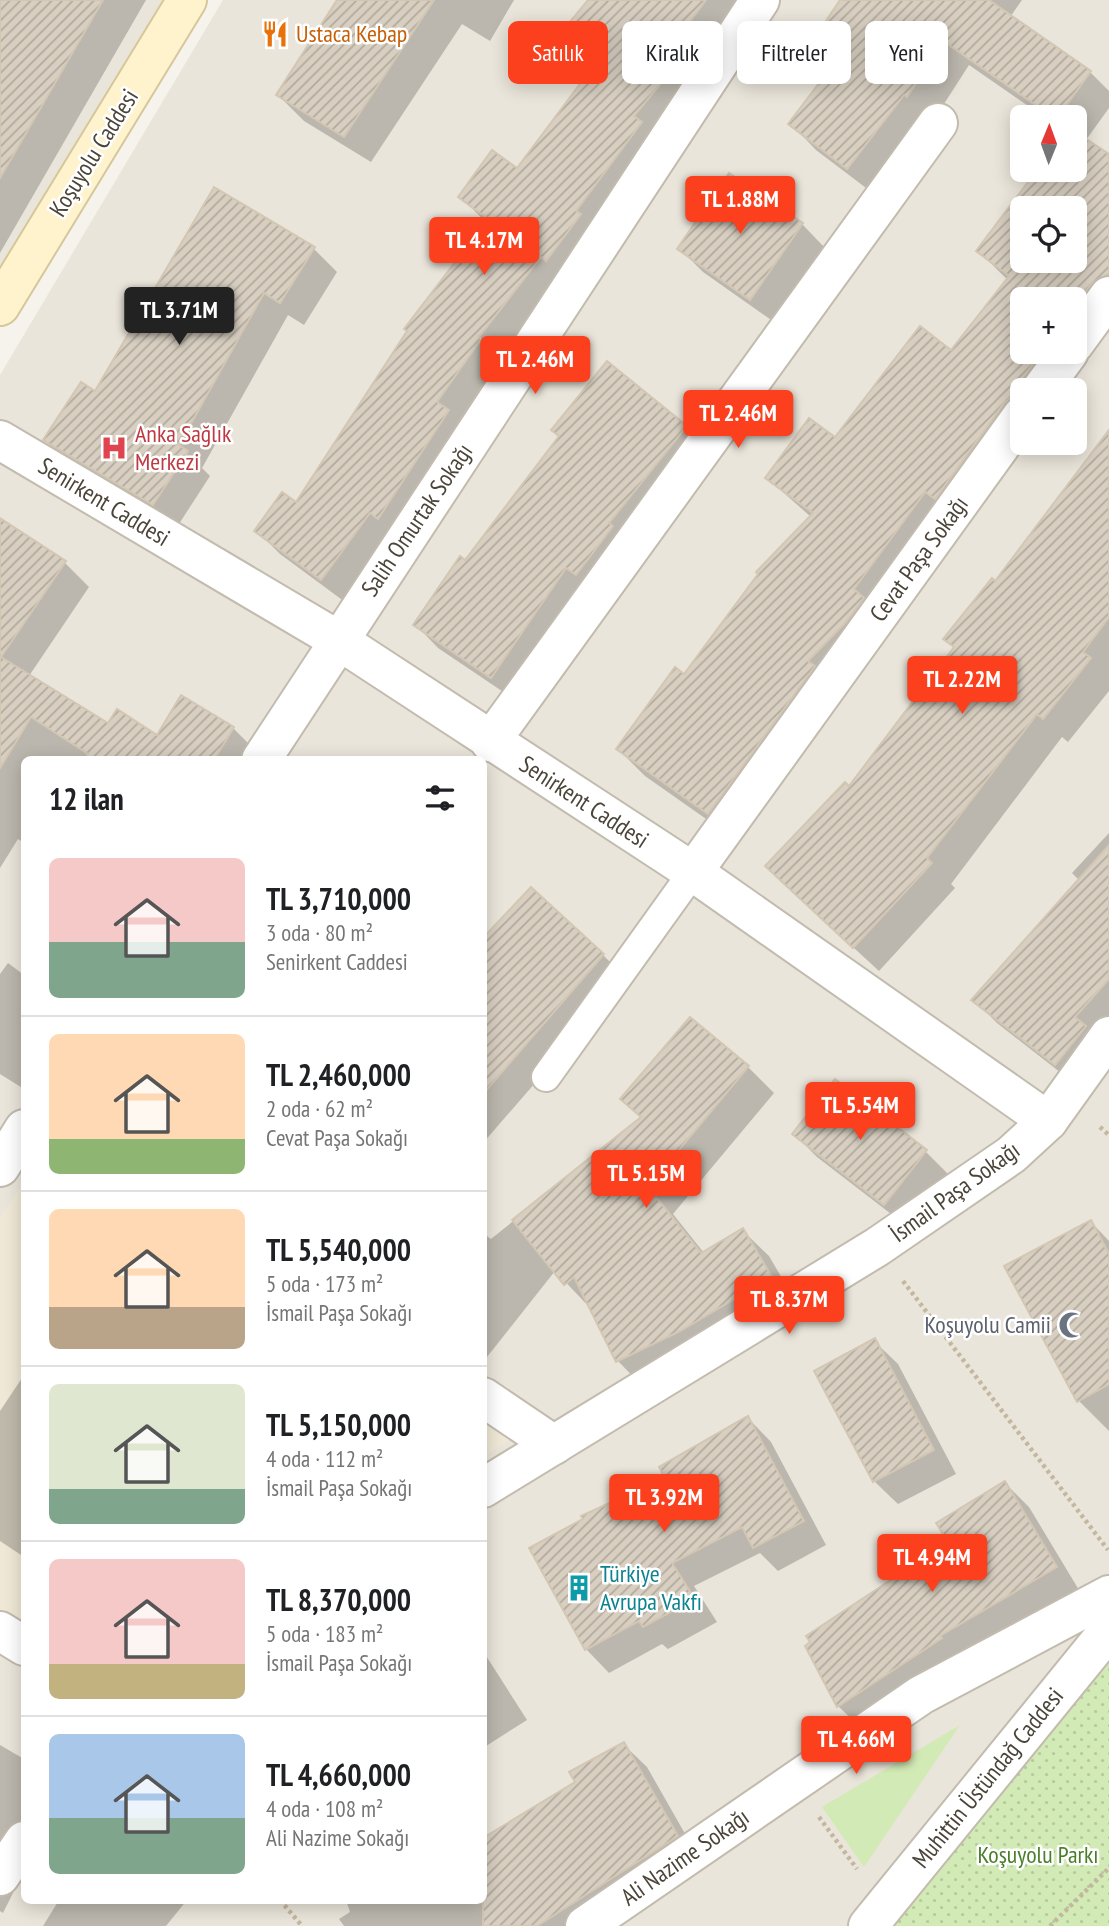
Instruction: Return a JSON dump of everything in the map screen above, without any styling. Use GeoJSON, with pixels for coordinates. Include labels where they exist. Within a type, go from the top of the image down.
{"type":"FeatureCollection","features":[{"type":"Feature","properties":{"kind":"main road","name":"Koşuyolu Caddesi"},"geometry":{"type":"LineString","coordinates":[[0,306],[187,0]]}},
{"type":"Feature","properties":{"kind":"street","name":"Salih Omurtak Sokağı"},"geometry":{"type":"LineString","coordinates":[[264,756],[760,0]]}},
{"type":"Feature","properties":{"kind":"street"},"geometry":{"type":"LineString","coordinates":[[491,742],[938,123]]}},
{"type":"Feature","properties":{"kind":"street"},"geometry":{"type":"LineString","coordinates":[[1087,326],[1109,296]]}},
{"type":"Feature","properties":{"kind":"street","name":"Cevat Paşa Sokağı"},"geometry":{"type":"LineString","coordinates":[[693,872],[1010,433]]}},
{"type":"Feature","properties":{"kind":"street","name":"Senirkent Caddesi"},"geometry":{"type":"LineString","coordinates":[[0,440],[338,640],[693,872],[1048,1121]]}},
{"type":"Feature","properties":{"kind":"street","name":"İsmail Paşa Sokağı"},"geometry":{"type":"LineString","coordinates":[[487,1486],[877,1247],[1011,1155],[1048,1121],[1109,1036]]}},
{"type":"Feature","properties":{"kind":"street"},"geometry":{"type":"LineString","coordinates":[[0,1167],[21,1134]]}},
{"type":"Feature","properties":{"kind":"street"},"geometry":{"type":"LineString","coordinates":[[487,1400],[554,1445]]}},
{"type":"Feature","properties":{"kind":"street","name":"Ali Nazime Sokağı"},"geometry":{"type":"LineString","coordinates":[[585,1926],[922,1695],[1109,1595]]}},
{"type":"Feature","properties":{"kind":"street","name":"Muhittin Üstündağ Caddesi"},"geometry":{"type":"LineString","coordinates":[[876,1916],[1109,1630]]}},
{"type":"Feature","properties":{"kind":"street"},"geometry":{"type":"LineString","coordinates":[[0,1631],[21,1644]]}},
{"type":"Feature","properties":{"kind":"street"},"geometry":{"type":"LineString","coordinates":[[0,1876],[21,1845]]}},
{"type":"Feature","properties":{"kind":"lane"},"geometry":{"type":"LineString","coordinates":[[546,1077],[693,872]]}},
{"type":"Feature","properties":{"kind":"path"},"geometry":{"type":"LineString","coordinates":[[877,1247],[1109,1552]]}},
{"type":"Feature","properties":{"kind":"path"},"geometry":{"type":"LineString","coordinates":[[794,1782],[876,1916]]}},
{"type":"Feature","properties":{"kind":"path"},"geometry":{"type":"LineString","coordinates":[[1050,1926],[1109,1868]]}},
{"type":"Feature","properties":{"kind":"path"},"geometry":{"type":"LineString","coordinates":[[283,1904],[302,1926]]}},
{"type":"Feature","properties":{"kind":"shaded area"},"geometry":{"type":"Polygon","coordinates":[[[0,0],[166,0],[0,284],[0,0]]]}},
{"type":"Feature","properties":{"kind":"shaded area"},"geometry":{"type":"Polygon","coordinates":[[[223,0],[1109,0],[1109,1655],[886,1926],[0,1926],[0,375],[223,0]]]}},
{"type":"Feature","properties":{"kind":"shaded area"},"geometry":{"type":"Polygon","coordinates":[[[21,1186],[21,1629],[0,1614],[0,1218],[21,1186]]]}},
{"type":"Feature","properties":{"kind":"shaded area"},"geometry":{"type":"Polygon","coordinates":[[[487,1388],[542,1418],[487,1454],[487,1388]]]}},
{"type":"Feature","properties":{"kind":"green space","name":"Koşuyolu Parkı"},"geometry":{"type":"Polygon","coordinates":[[[1109,1656],[1109,1926],[889,1926],[1109,1656]]]}},
{"type":"Feature","properties":{"kind":"green space"},"geometry":{"type":"Polygon","coordinates":[[[960,1725],[864,1867],[822,1807],[960,1725]]]}},
{"type":"Feature","properties":{"kind":"building"},"geometry":{"type":"Polygon","coordinates":[[[0,0],[103,0],[0,178],[0,0]]]}},
{"type":"Feature","properties":{"kind":"building"},"geometry":{"type":"Polygon","coordinates":[[[337,0],[434,0],[344,137],[276,95],[337,0]]]}},
{"type":"Feature","properties":{"kind":"building"},"geometry":{"type":"Polygon","coordinates":[[[588,0],[706,0],[690,21],[622,21],[622,84],[660,84],[634,116],[642,122],[576,211],[581,214],[546,261],[541,257],[479,337],[481,339],[437,402],[449,410],[378,519],[370,513],[321,580],[254,531],[282,492],[296,502],[407,331],[404,329],[488,219],[458,197],[492,150],[517,168],[580,84],[608,84],[608,21],[570,21],[588,0]]]}},
{"type":"Feature","properties":{"kind":"building"},"geometry":{"type":"Polygon","coordinates":[[[840,0],[989,0],[1091,71],[1067,105],[1036,105],[948,44],[948,21],[865,21],[865,84],[915,84],[847,169],[788,124],[818,84],[851,84],[851,21],[826,21],[840,0]]]}},
{"type":"Feature","properties":{"kind":"building"},"geometry":{"type":"Polygon","coordinates":[[[1087,140],[1109,154],[1109,273],[1092,283],[1087,289],[1087,287],[1010,287],[1010,364],[1033,364],[1023,378],[1010,378],[1010,398],[935,499],[925,492],[854,589],[864,598],[845,623],[808,661],[815,666],[708,814],[616,749],[675,667],[684,674],[758,574],[756,572],[813,513],[765,478],[809,418],[835,437],[920,326],[951,350],[1009,276],[976,251],[1010,206],[1010,273],[1087,273],[1087,196],[1017,196],[1028,182],[1087,182],[1087,140]]]}},
{"type":"Feature","properties":{"kind":"building"},"geometry":{"type":"Polygon","coordinates":[[[729,173],[803,223],[750,300],[677,249],[729,173]]]}},
{"type":"Feature","properties":{"kind":"building"},"geometry":{"type":"Polygon","coordinates":[[[214,187],[315,247],[280,303],[264,293],[179,445],[188,451],[153,505],[43,440],[81,382],[95,391],[214,187]]]}},
{"type":"Feature","properties":{"kind":"building"},"geometry":{"type":"Polygon","coordinates":[[[607,361],[687,426],[609,523],[613,526],[576,575],[566,568],[491,678],[413,625],[460,556],[465,560],[559,436],[551,430],[607,361]]]}},
{"type":"Feature","properties":{"kind":"building"},"geometry":{"type":"Polygon","coordinates":[[[1109,430],[1109,617],[1083,652],[1091,658],[1043,719],[1037,714],[927,858],[932,863],[853,948],[765,866],[845,782],[849,786],[954,647],[943,639],[992,578],[995,581],[1109,430]]]}},
{"type":"Feature","properties":{"kind":"building"},"geometry":{"type":"Polygon","coordinates":[[[0,518],[66,561],[1,657],[108,723],[117,709],[157,735],[181,695],[234,727],[216,756],[87,756],[88,754],[31,717],[0,768],[0,518]]]}},
{"type":"Feature","properties":{"kind":"building"},"geometry":{"type":"Polygon","coordinates":[[[1109,845],[1109,979],[1075,1017],[1086,1026],[1055,1065],[971,1000],[1109,845]]]}},
{"type":"Feature","properties":{"kind":"building"},"geometry":{"type":"Polygon","coordinates":[[[531,887],[604,954],[487,1089],[487,934],[531,887]]]}},
{"type":"Feature","properties":{"kind":"building"},"geometry":{"type":"Polygon","coordinates":[[[690,1017],[749,1066],[648,1187],[701,1253],[743,1228],[772,1277],[680,1331],[616,1362],[574,1277],[564,1285],[512,1220],[641,1117],[620,1099],[690,1017]]]}},
{"type":"Feature","properties":{"kind":"building"},"geometry":{"type":"Polygon","coordinates":[[[835,1079],[927,1150],[884,1205],[792,1134],[835,1079]]]}},
{"type":"Feature","properties":{"kind":"building","name":"Koşuyolu Camii"},"geometry":{"type":"Polygon","coordinates":[[[1091,1220],[1109,1254],[1109,1384],[1077,1402],[1004,1266],[1091,1220]]]}},
{"type":"Feature","properties":{"kind":"building"},"geometry":{"type":"Polygon","coordinates":[[[875,1338],[934,1450],[873,1482],[814,1371],[875,1338]]]}},
{"type":"Feature","properties":{"kind":"building"},"geometry":{"type":"Polygon","coordinates":[[[748,1416],[804,1521],[753,1548],[742,1527],[672,1563],[695,1599],[643,1627],[639,1621],[585,1650],[529,1548],[583,1519],[581,1516],[665,1478],[659,1467],[748,1416]]]}},
{"type":"Feature","properties":{"kind":"building"},"geometry":{"type":"Polygon","coordinates":[[[1005,1481],[1057,1567],[940,1636],[942,1638],[837,1707],[805,1646],[810,1642],[806,1636],[948,1542],[936,1523],[1005,1481]]]}},
{"type":"Feature","properties":{"kind":"building"},"geometry":{"type":"Polygon","coordinates":[[[624,1742],[678,1836],[537,1926],[483,1926],[483,1904],[487,1904],[487,1836],[575,1782],[569,1772],[624,1742]]]}},
{"type":"Feature","properties":{"kind":"place","name":"Ustaca Kebap"},"geometry":{"type":"Point","coordinates":[275,34]}},
{"type":"Feature","properties":{"kind":"place","name":"Anka Sağlık Merkezi"},"geometry":{"type":"Point","coordinates":[114,448]}},
{"type":"Feature","properties":{"kind":"place","name":"Koşuyolu Camii"},"geometry":{"type":"Point","coordinates":[1072,1325]}},
{"type":"Feature","properties":{"kind":"place","name":"Türkiye Avrupa Vakfı"},"geometry":{"type":"Point","coordinates":[579,1588]}}]}
